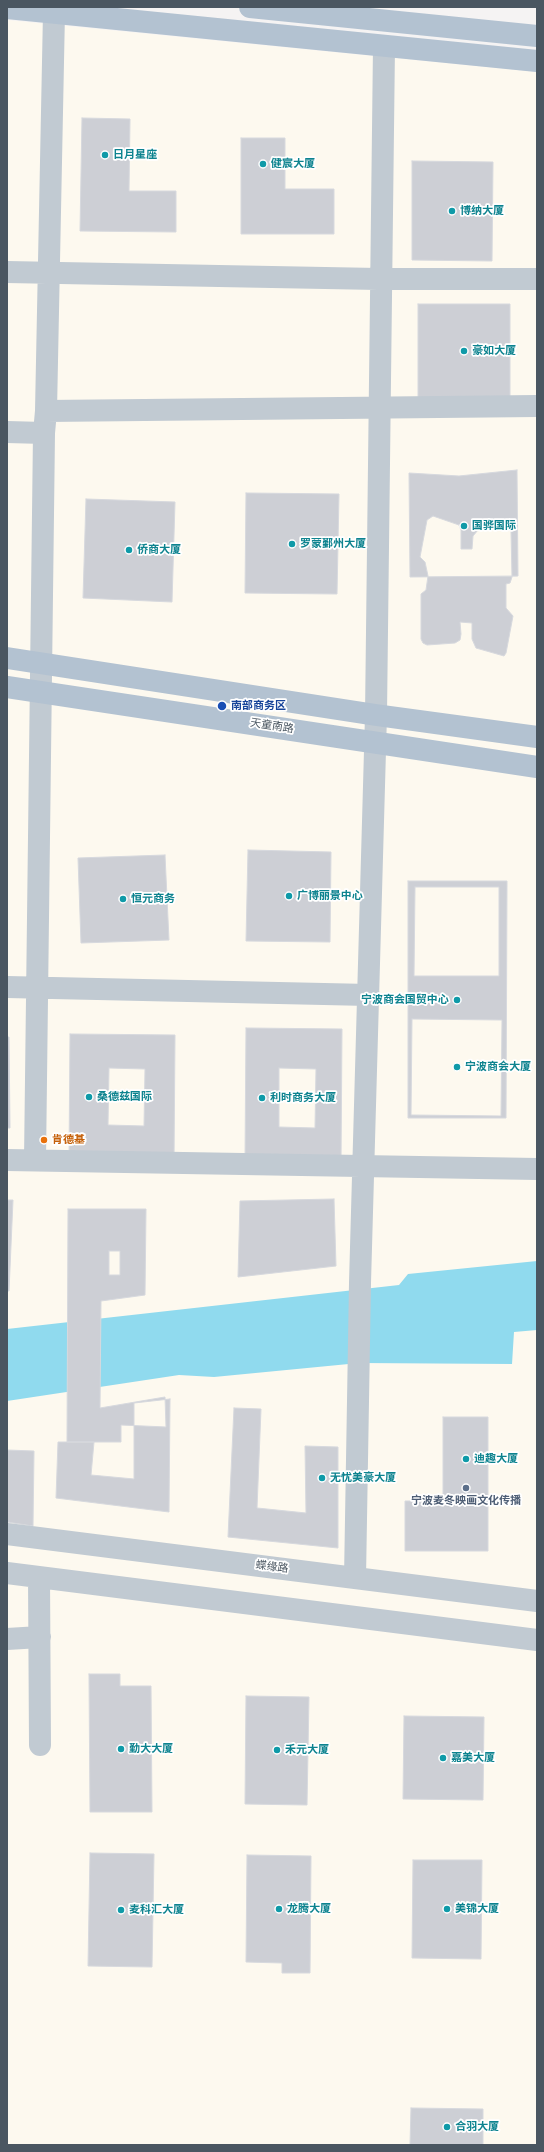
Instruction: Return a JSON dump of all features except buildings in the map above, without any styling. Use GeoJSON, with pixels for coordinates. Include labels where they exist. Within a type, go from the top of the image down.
{"type":"FeatureCollection","features":[{"type":"Feature","properties":{"kind":"main road"},"geometry":{"type":"LineString","coordinates":[[250,7],[537,36]]}},
{"type":"Feature","properties":{"kind":"main road"},"geometry":{"type":"LineString","coordinates":[[7,8],[537,62]]}},
{"type":"Feature","properties":{"kind":"main road"},"geometry":{"type":"LineString","coordinates":[[7,658],[376,715],[537,737]]}},
{"type":"Feature","properties":{"kind":"main road","name":"天童南路"},"geometry":{"type":"LineString","coordinates":[[7,687],[537,767]]}},
{"type":"Feature","properties":{"kind":"street"},"geometry":{"type":"LineString","coordinates":[[35,1160],[40,662],[54,12]]}},
{"type":"Feature","properties":{"kind":"street"},"geometry":{"type":"LineString","coordinates":[[355,1578],[360,1283],[376,742],[384,46]]}},
{"type":"Feature","properties":{"kind":"street"},"geometry":{"type":"LineString","coordinates":[[7,272],[49,274],[381,279],[537,279]]}},
{"type":"Feature","properties":{"kind":"street"},"geometry":{"type":"LineString","coordinates":[[46,411],[537,406]]}},
{"type":"Feature","properties":{"kind":"street"},"geometry":{"type":"LineString","coordinates":[[7,432],[44,433]]}},
{"type":"Feature","properties":{"kind":"street"},"geometry":{"type":"LineString","coordinates":[[7,987],[369,995]]}},
{"type":"Feature","properties":{"kind":"street"},"geometry":{"type":"LineString","coordinates":[[7,1160],[364,1164],[537,1168]]}},
{"type":"Feature","properties":{"kind":"street","name":"蝶缘路"},"geometry":{"type":"LineString","coordinates":[[7,1534],[537,1601]]}},
{"type":"Feature","properties":{"kind":"street"},"geometry":{"type":"LineString","coordinates":[[7,1573],[537,1640]]}},
{"type":"Feature","properties":{"kind":"street"},"geometry":{"type":"LineString","coordinates":[[40,1577],[40,1745]]}},
{"type":"Feature","properties":{"kind":"street"},"geometry":{"type":"LineString","coordinates":[[7,1639],[40,1637]]}},
{"type":"Feature","properties":{"kind":"shaded area","name":"南部商务区"},"geometry":{"type":"Polygon","coordinates":[[[7,20],[537,72],[537,2145],[7,2145],[7,20]]]}},
{"type":"Feature","properties":{"kind":"water"},"geometry":{"type":"Polygon","coordinates":[[[537,1261],[537,1330],[514,1332],[512,1364],[359,1363],[214,1377],[179,1375],[7,1401],[7,1329],[399,1285],[408,1274],[537,1261]]]}},
{"type":"Feature","properties":{"kind":"place","name":"日月星座"},"geometry":{"type":"Point","coordinates":[105,155]}},
{"type":"Feature","properties":{"kind":"place","name":"健宸大厦"},"geometry":{"type":"Point","coordinates":[263,164]}},
{"type":"Feature","properties":{"kind":"place","name":"博纳大厦"},"geometry":{"type":"Point","coordinates":[452,211]}},
{"type":"Feature","properties":{"kind":"place","name":"豪如大厦"},"geometry":{"type":"Point","coordinates":[464,351]}},
{"type":"Feature","properties":{"kind":"place","name":"国骅国际"},"geometry":{"type":"Point","coordinates":[464,526]}},
{"type":"Feature","properties":{"kind":"place","name":"罗蒙鄞州大厦"},"geometry":{"type":"Point","coordinates":[292,544]}},
{"type":"Feature","properties":{"kind":"place","name":"侨商大厦"},"geometry":{"type":"Point","coordinates":[129,550]}},
{"type":"Feature","properties":{"kind":"place","name":"南部商务区"},"geometry":{"type":"Point","coordinates":[222,706]}},
{"type":"Feature","properties":{"kind":"place","name":"广博丽景中心"},"geometry":{"type":"Point","coordinates":[289,896]}},
{"type":"Feature","properties":{"kind":"place","name":"恒元商务"},"geometry":{"type":"Point","coordinates":[123,899]}},
{"type":"Feature","properties":{"kind":"place","name":"宁波商会国贸中心"},"geometry":{"type":"Point","coordinates":[457,1000]}},
{"type":"Feature","properties":{"kind":"place","name":"宁波商会大厦"},"geometry":{"type":"Point","coordinates":[457,1067]}},
{"type":"Feature","properties":{"kind":"place","name":"桑德兹国际"},"geometry":{"type":"Point","coordinates":[89,1097]}},
{"type":"Feature","properties":{"kind":"place","name":"利时商务大厦"},"geometry":{"type":"Point","coordinates":[262,1098]}},
{"type":"Feature","properties":{"kind":"place","name":"肯德基"},"geometry":{"type":"Point","coordinates":[44,1140]}},
{"type":"Feature","properties":{"kind":"place","name":"迪趣大厦"},"geometry":{"type":"Point","coordinates":[466,1459]}},
{"type":"Feature","properties":{"kind":"place","name":"无忧美豪大厦"},"geometry":{"type":"Point","coordinates":[322,1478]}},
{"type":"Feature","properties":{"kind":"place","name":"宁波麦冬映画文化传播"},"geometry":{"type":"Point","coordinates":[466,1488]}},
{"type":"Feature","properties":{"kind":"place","name":"勤大大厦"},"geometry":{"type":"Point","coordinates":[121,1749]}},
{"type":"Feature","properties":{"kind":"place","name":"禾元大厦"},"geometry":{"type":"Point","coordinates":[277,1750]}},
{"type":"Feature","properties":{"kind":"place","name":"嘉美大厦"},"geometry":{"type":"Point","coordinates":[443,1758]}},
{"type":"Feature","properties":{"kind":"place","name":"龙腾大厦"},"geometry":{"type":"Point","coordinates":[279,1909]}},
{"type":"Feature","properties":{"kind":"place","name":"美锦大厦"},"geometry":{"type":"Point","coordinates":[447,1909]}},
{"type":"Feature","properties":{"kind":"place","name":"麦科汇大厦"},"geometry":{"type":"Point","coordinates":[121,1910]}},
{"type":"Feature","properties":{"kind":"place","name":"合羽大厦"},"geometry":{"type":"Point","coordinates":[447,2127]}}]}
